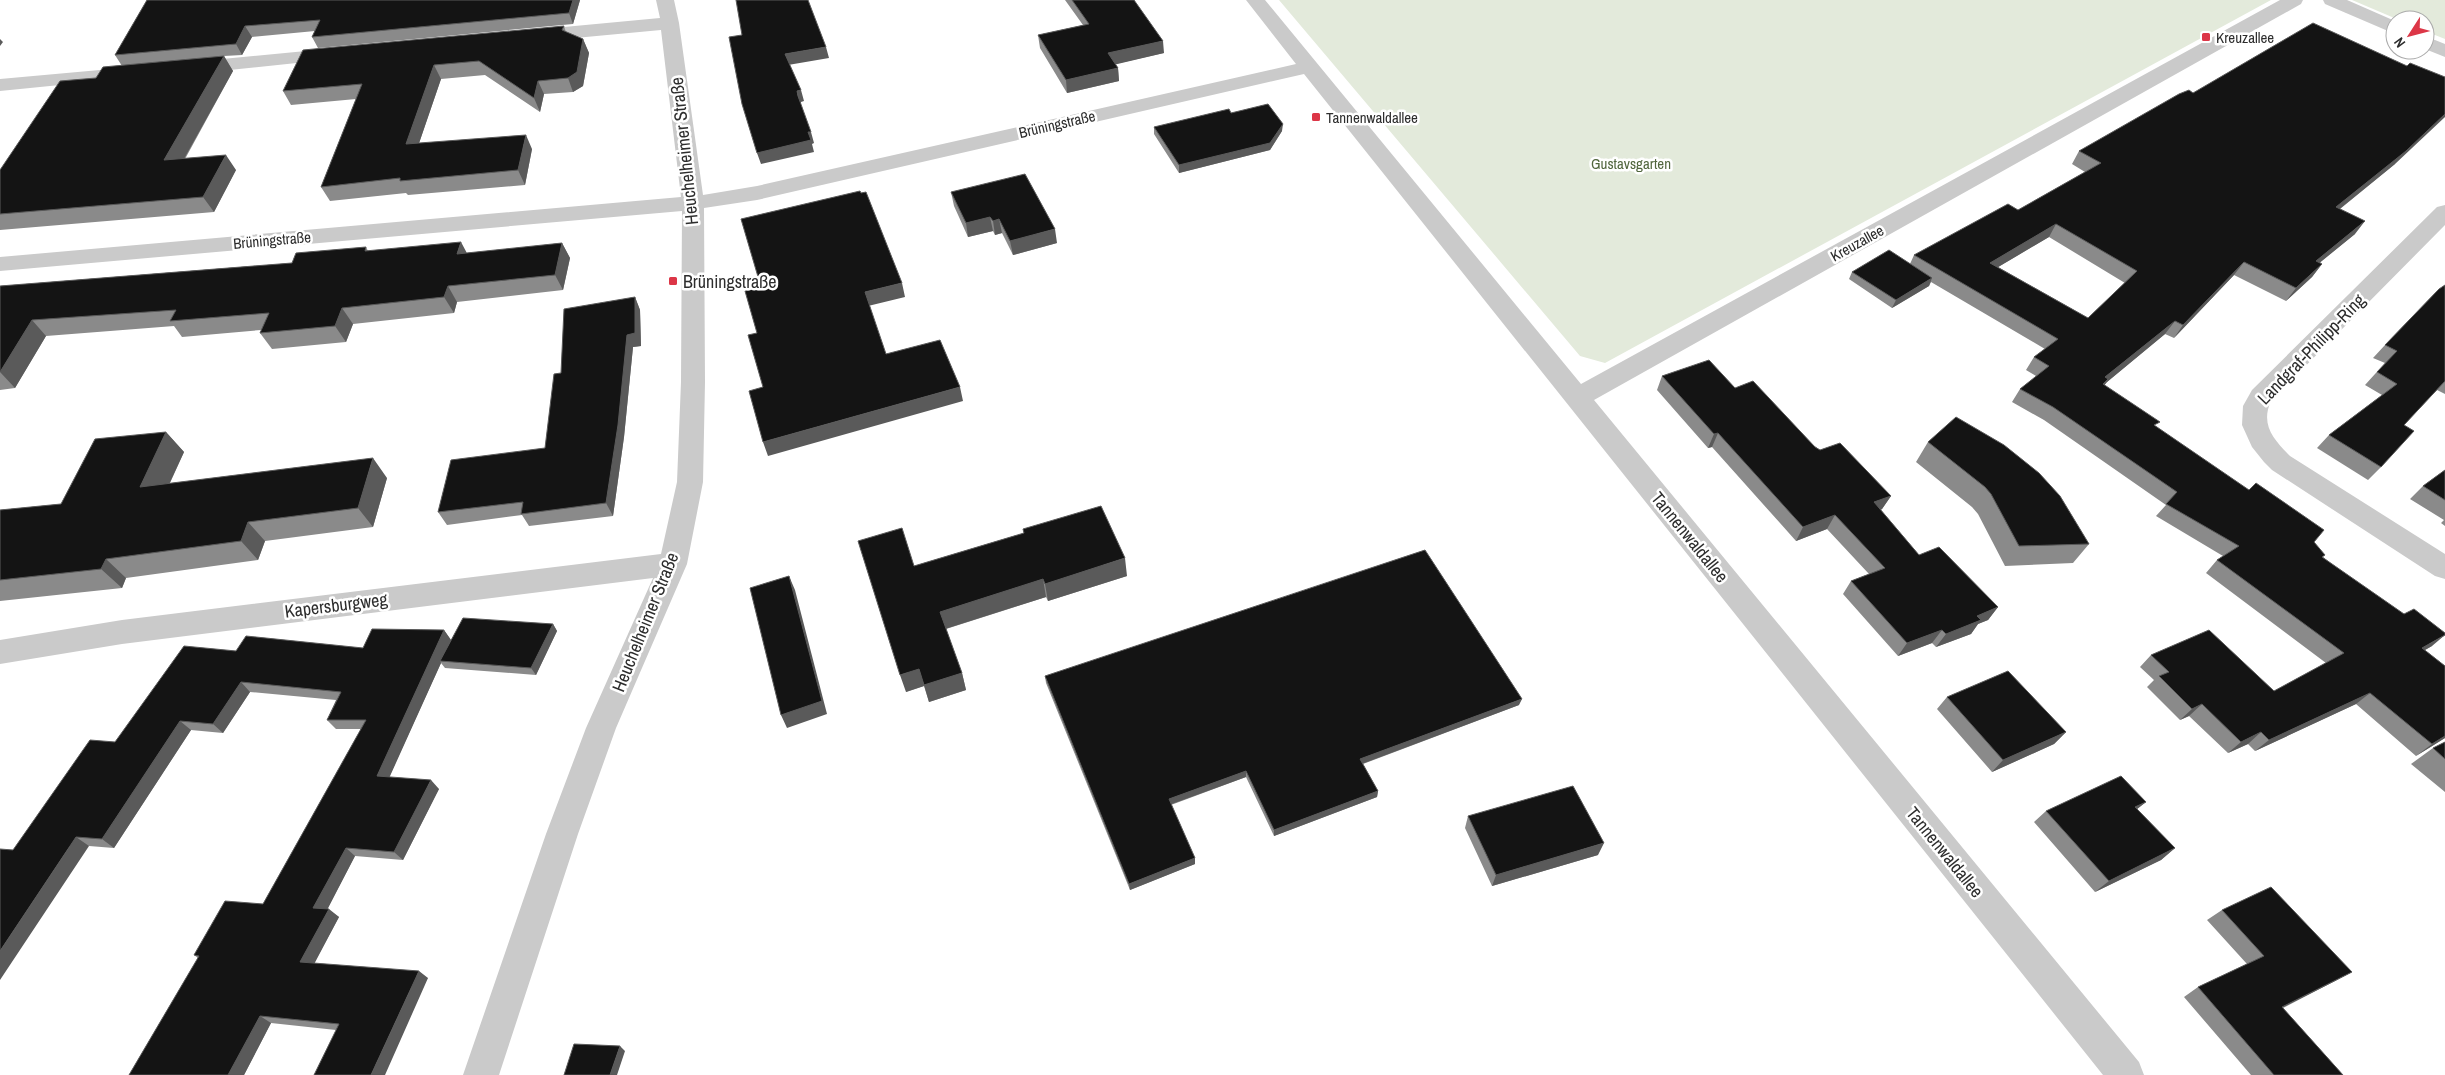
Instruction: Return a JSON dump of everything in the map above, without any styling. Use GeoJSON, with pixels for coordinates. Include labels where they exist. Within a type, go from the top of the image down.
{"type":"FeatureCollection","features":[{"type":"Feature","properties":{"kind":"street","name":"Heuchelheimer Straße"},"geometry":{"type":"LineString","coordinates":[[481,1075],[562,834],[595,746],[673,564],[690,482],[693,382],[693,203],[670,23],[665,0]]}},
{"type":"Feature","properties":{"kind":"street","name":"Tannenwaldallee"},"geometry":{"type":"LineString","coordinates":[[1254,0],[2126,1075]]}},
{"type":"Feature","properties":{"kind":"street","name":"Kreuzallee"},"geometry":{"type":"LineString","coordinates":[[1577,398],[2294,0]]}},
{"type":"Feature","properties":{"kind":"street"},"geometry":{"type":"LineString","coordinates":[[2332,0],[2385,24]]}},
{"type":"Feature","properties":{"kind":"street"},"geometry":{"type":"LineString","coordinates":[[514,38],[670,23]]}},
{"type":"Feature","properties":{"kind":"street"},"geometry":{"type":"LineString","coordinates":[[168,70],[356,52]]}},
{"type":"Feature","properties":{"kind":"street","name":"Brüningstraße"},"geometry":{"type":"LineString","coordinates":[[0,264],[693,203],[758,193],[1309,67]]}},
{"type":"Feature","properties":{"kind":"street"},"geometry":{"type":"LineString","coordinates":[[0,85],[148,72]]}},
{"type":"Feature","properties":{"kind":"street","name":"Landgraf-Philipp-Ring"},"geometry":{"type":"LineString","coordinates":[[2445,212],[2261,396],[2252,415],[2254,426],[2262,441],[2282,463],[2445,568]]}},
{"type":"Feature","properties":{"kind":"street","name":"Kapersburgweg"},"geometry":{"type":"LineString","coordinates":[[0,652],[122,632],[673,564]]}},
{"type":"Feature","properties":{"kind":"green space","name":"Gustavsgarten"},"geometry":{"type":"Polygon","coordinates":[[[1279,0],[2271,0],[1605,363],[1580,356],[1279,0]]]}},
{"type":"Feature","properties":{"kind":"green space"},"geometry":{"type":"Polygon","coordinates":[[[2352,0],[2445,0],[2445,39],[2435,35],[2435,10],[2385,10],[2385,14],[2352,0]]]}},
{"type":"Feature","properties":{"kind":"building"},"geometry":{"type":"Polygon","coordinates":[[[147,0],[573,0],[569,13],[312,37],[320,20],[245,26],[236,44],[115,55],[147,0]]]}},
{"type":"Feature","properties":{"kind":"building"},"geometry":{"type":"Polygon","coordinates":[[[736,0],[808,0],[826,47],[785,54],[801,90],[797,91],[798,96],[811,132],[808,132],[811,140],[757,153],[742,104],[729,37],[742,35],[736,0]]]}},
{"type":"Feature","properties":{"kind":"building"},"geometry":{"type":"Polygon","coordinates":[[[1072,0],[1134,0],[1163,41],[1108,53],[1118,68],[1066,80],[1038,35],[1089,24],[1072,0]]]}},
{"type":"Feature","properties":{"kind":"building"},"geometry":{"type":"Polygon","coordinates":[[[2313,23],[2385,56],[2385,60],[2394,60],[2407,66],[2410,63],[2445,77],[2445,114],[2406,151],[2336,207],[2365,221],[2316,261],[2322,264],[2296,288],[2244,262],[2183,325],[2175,321],[2105,377],[2108,379],[2103,384],[2160,422],[2154,425],[2249,490],[2256,483],[2324,530],[2314,542],[2325,555],[2322,557],[2404,614],[2414,609],[2445,633],[2445,635],[2422,648],[2445,666],[2445,736],[2432,744],[2370,693],[2269,740],[2261,732],[2241,742],[2202,704],[2192,709],[2159,676],[2169,672],[2151,655],[2209,630],[2274,691],[2344,653],[2217,560],[2239,546],[2166,504],[2177,492],[2053,407],[2020,389],[2049,366],[2034,357],[2058,339],[1914,255],[2008,204],[2018,210],[2101,163],[2079,151],[2189,90],[2193,93],[2313,23]],[[2056,224],[1990,263],[2088,318],[2137,271],[2056,224]]]}},
{"type":"Feature","properties":{"kind":"building"},"geometry":{"type":"Polygon","coordinates":[[[564,26],[562,30],[583,39],[577,72],[568,78],[538,81],[534,98],[479,61],[434,65],[406,144],[526,135],[518,170],[400,181],[400,178],[321,187],[362,84],[283,91],[303,50],[564,26]]]}},
{"type":"Feature","properties":{"kind":"building"},"geometry":{"type":"Polygon","coordinates":[[[224,56],[164,160],[226,155],[203,197],[0,214],[0,170],[60,81],[96,78],[103,67],[224,56]]]}},
{"type":"Feature","properties":{"kind":"building"},"geometry":{"type":"Polygon","coordinates":[[[1268,104],[1283,124],[1270,143],[1179,165],[1154,127],[1229,109],[1231,113],[1268,104]]]}},
{"type":"Feature","properties":{"kind":"building"},"geometry":{"type":"Polygon","coordinates":[[[1025,174],[1055,229],[1010,241],[999,219],[993,221],[990,217],[966,223],[951,192],[1025,174]]]}},
{"type":"Feature","properties":{"kind":"building"},"geometry":{"type":"Polygon","coordinates":[[[860,191],[861,193],[866,192],[902,283],[865,292],[886,354],[940,340],[960,387],[763,442],[749,391],[763,387],[748,335],[757,333],[745,291],[761,287],[741,219],[860,191]]]}},
{"type":"Feature","properties":{"kind":"building"},"geometry":{"type":"Polygon","coordinates":[[[461,242],[457,254],[562,243],[555,275],[448,286],[444,297],[342,308],[335,326],[260,333],[269,313],[170,321],[176,310],[32,320],[0,372],[0,286],[292,263],[296,253],[366,247],[365,251],[461,242]]]}},
{"type":"Feature","properties":{"kind":"building"},"geometry":{"type":"Polygon","coordinates":[[[1889,250],[1932,278],[1896,300],[1852,272],[1889,250]]]}},
{"type":"Feature","properties":{"kind":"building"},"geometry":{"type":"Polygon","coordinates":[[[2445,285],[2445,381],[2404,425],[2414,431],[2381,467],[2329,435],[2397,384],[2377,372],[2397,351],[2385,345],[2445,285]]]}},
{"type":"Feature","properties":{"kind":"building"},"geometry":{"type":"Polygon","coordinates":[[[635,297],[635,333],[627,335],[618,425],[606,503],[521,514],[523,502],[438,512],[451,460],[545,448],[554,374],[561,373],[564,309],[635,297]]]}},
{"type":"Feature","properties":{"kind":"building"},"geometry":{"type":"Polygon","coordinates":[[[1709,360],[1735,388],[1753,381],[1815,447],[1820,450],[1840,443],[1891,496],[1874,502],[1919,555],[1939,547],[1998,607],[1977,616],[1981,620],[1946,634],[1942,630],[1907,643],[1851,581],[1885,568],[1835,515],[1803,527],[1718,433],[1714,434],[1662,376],[1709,360]]]}},
{"type":"Feature","properties":{"kind":"building"},"geometry":{"type":"Polygon","coordinates":[[[1956,417],[2004,445],[2039,473],[2060,496],[2089,544],[2019,546],[1991,494],[1985,487],[1928,442],[1956,417]]]}},
{"type":"Feature","properties":{"kind":"building"},"geometry":{"type":"Polygon","coordinates":[[[166,432],[140,487],[373,458],[358,508],[248,522],[241,541],[106,559],[101,569],[0,580],[0,510],[61,504],[95,439],[166,432]]]}},
{"type":"Feature","properties":{"kind":"building"},"geometry":{"type":"Polygon","coordinates":[[[2445,470],[2445,500],[2423,486],[2445,470]]]}},
{"type":"Feature","properties":{"kind":"building"},"geometry":{"type":"Polygon","coordinates":[[[1101,506],[1125,558],[1045,584],[1043,579],[940,612],[962,673],[924,685],[919,669],[900,675],[858,541],[902,528],[914,566],[1024,533],[1023,529],[1101,506]]]}},
{"type":"Feature","properties":{"kind":"building"},"geometry":{"type":"Polygon","coordinates":[[[1425,550],[1522,699],[1360,759],[1378,791],[1274,830],[1246,771],[1169,799],[1195,858],[1129,884],[1045,676],[1425,550]]]}},
{"type":"Feature","properties":{"kind":"building"},"geometry":{"type":"Polygon","coordinates":[[[789,576],[822,701],[781,715],[750,588],[789,576]]]}},
{"type":"Feature","properties":{"kind":"building"},"geometry":{"type":"Polygon","coordinates":[[[463,618],[553,624],[531,668],[440,661],[463,618]]]}},
{"type":"Feature","properties":{"kind":"building"},"geometry":{"type":"Polygon","coordinates":[[[372,629],[444,630],[377,776],[431,780],[394,852],[346,848],[313,908],[329,909],[300,962],[419,971],[371,1075],[314,1075],[339,1024],[260,1016],[228,1075],[129,1075],[199,956],[194,955],[225,901],[263,904],[366,720],[327,720],[341,692],[241,682],[213,724],[180,721],[102,839],[76,837],[0,951],[0,849],[13,850],[90,740],[115,742],[184,646],[236,651],[246,636],[363,648],[372,629]]]}},
{"type":"Feature","properties":{"kind":"building"},"geometry":{"type":"Polygon","coordinates":[[[2008,671],[2066,732],[2003,760],[1947,697],[2008,671]]]}},
{"type":"Feature","properties":{"kind":"building"},"geometry":{"type":"Polygon","coordinates":[[[2445,742],[2445,759],[2433,748],[2445,742]]]}},
{"type":"Feature","properties":{"kind":"building"},"geometry":{"type":"Polygon","coordinates":[[[2121,776],[2146,802],[2135,807],[2175,848],[2109,881],[2046,811],[2121,776]]]}},
{"type":"Feature","properties":{"kind":"building"},"geometry":{"type":"Polygon","coordinates":[[[1573,786],[1604,843],[1496,875],[1468,816],[1573,786]]]}},
{"type":"Feature","properties":{"kind":"building"},"geometry":{"type":"Polygon","coordinates":[[[2271,887],[2352,972],[2282,1007],[2343,1075],[2274,1075],[2198,987],[2264,956],[2222,910],[2271,887]]]}},
{"type":"Feature","properties":{"kind":"building"},"geometry":{"type":"Polygon","coordinates":[[[574,1044],[620,1046],[610,1075],[564,1075],[574,1044]]]}},
{"type":"Feature","properties":{"kind":"place","name":"Kreuzallee"},"geometry":{"type":"Point","coordinates":[2206,37]}},
{"type":"Feature","properties":{"kind":"place","name":"Tannenwaldallee"},"geometry":{"type":"Point","coordinates":[1316,117]}},
{"type":"Feature","properties":{"kind":"place","name":"Brüningstraße"},"geometry":{"type":"Point","coordinates":[673,281]}}]}
